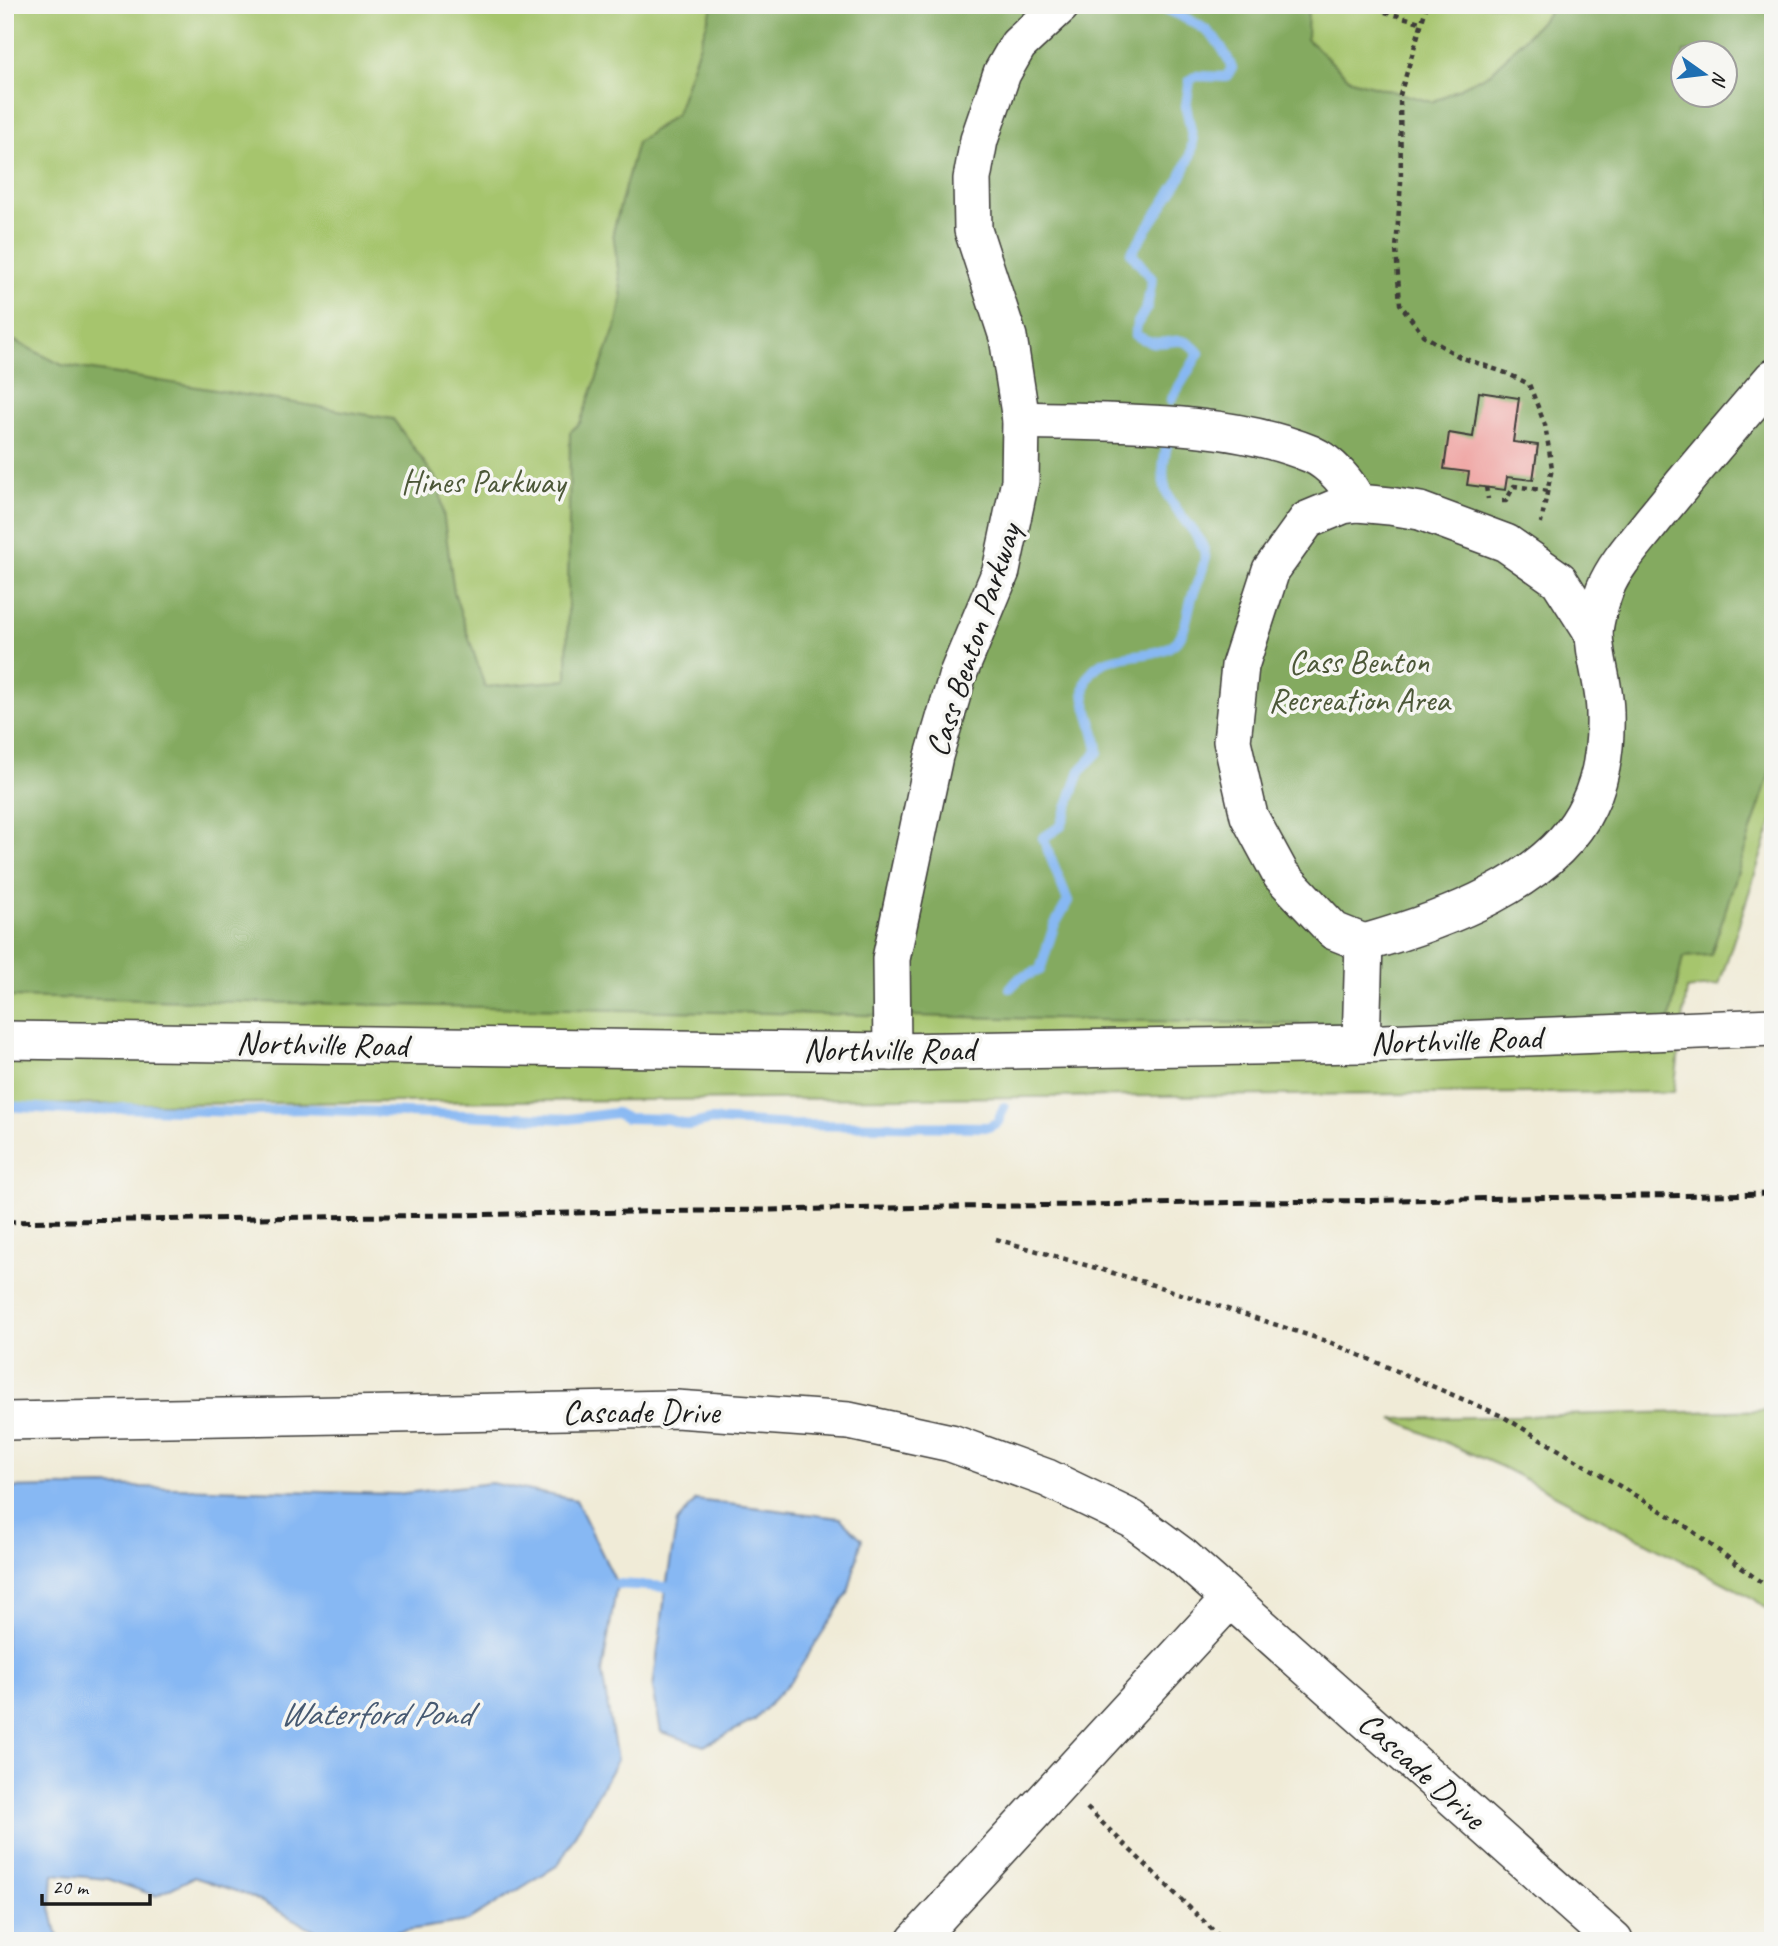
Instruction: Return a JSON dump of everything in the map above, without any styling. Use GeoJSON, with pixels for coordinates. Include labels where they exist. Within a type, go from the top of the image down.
{"type":"FeatureCollection","features":[{"type":"Feature","properties":{"kind":"street","name":"Cass Benton Parkway"},"geometry":{"type":"LineString","coordinates":[[892,1052],[891,959],[934,755],[958,674],[1006,555],[1020,481],[1021,420],[1008,337],[973,230],[972,179],[979,140],[1002,73],[1018,45],[1061,5]]}},
{"type":"Feature","properties":{"kind":"street"},"geometry":{"type":"LineString","coordinates":[[1594,635],[1559,580],[1506,543],[1420,511],[1358,503],[1343,505],[1307,520],[1271,570],[1240,666],[1232,741],[1249,816],[1281,875],[1334,931],[1364,943],[1436,921],[1464,908],[1540,863],[1569,835],[1588,808],[1598,782],[1604,749],[1606,712],[1594,635],[1606,585],[1632,548],[1773,378]]}},
{"type":"Feature","properties":{"kind":"street"},"geometry":{"type":"LineString","coordinates":[[1021,420],[1137,424],[1264,439],[1314,455],[1349,485],[1358,503]]}},
{"type":"Feature","properties":{"kind":"street"},"geometry":{"type":"LineString","coordinates":[[1361,1044],[1364,943]]}},
{"type":"Feature","properties":{"kind":"street","name":"Northville Road"},"geometry":{"type":"LineString","coordinates":[[5,1040],[892,1052],[1361,1044],[1773,1027]]}},
{"type":"Feature","properties":{"kind":"street","name":"Cascade Drive"},"geometry":{"type":"LineString","coordinates":[[5,1421],[676,1409],[849,1421],[951,1443],[1047,1478],[1132,1519],[1182,1556],[1614,1941]]}},
{"type":"Feature","properties":{"kind":"street"},"geometry":{"type":"LineString","coordinates":[[915,1941],[1230,1598]]}},
{"type":"Feature","properties":{"kind":"path"},"geometry":{"type":"LineString","coordinates":[[1427,5],[1400,95],[1401,183],[1396,248],[1400,304],[1423,335],[1460,357],[1529,384],[1545,425],[1552,468],[1533,562]]}},
{"type":"Feature","properties":{"kind":"path"},"geometry":{"type":"LineString","coordinates":[[1385,12],[1420,22]]}},
{"type":"Feature","properties":{"kind":"path"},"geometry":{"type":"LineString","coordinates":[[1486,487],[1488,501],[1506,501],[1514,486],[1548,491]]}},
{"type":"Feature","properties":{"kind":"path"},"geometry":{"type":"LineString","coordinates":[[996,1239],[1144,1282],[1329,1342],[1502,1416],[1680,1522],[1773,1591]]}},
{"type":"Feature","properties":{"kind":"path"},"geometry":{"type":"LineString","coordinates":[[1062,1782],[1224,1941]]}},
{"type":"Feature","properties":{"kind":"green space"},"geometry":{"type":"Polygon","coordinates":[[[5,5],[1773,5],[1773,819],[1719,985],[1687,989],[1674,1092],[5,1105],[5,5]]]}},
{"type":"Feature","properties":{"kind":"green space","name":"Cass Benton Recreation Area"},"geometry":{"type":"Polygon","coordinates":[[[713,5],[1308,5],[1307,39],[1351,80],[1432,102],[1491,73],[1556,5],[1773,5],[1773,763],[1711,955],[1683,957],[1667,1032],[5,997],[5,336],[62,365],[393,419],[439,483],[454,592],[485,687],[567,680],[570,432],[580,423],[617,323],[622,298],[613,232],[637,142],[676,114],[713,5]]]}},
{"type":"Feature","properties":{"kind":"green space"},"geometry":{"type":"Polygon","coordinates":[[[1773,1410],[1773,1614],[1753,1598],[1502,1467],[1392,1419],[1773,1410]]]}},
{"type":"Feature","properties":{"kind":"water","name":"Waterford Pond"},"geometry":{"type":"Polygon","coordinates":[[[491,1483],[576,1500],[617,1584],[602,1673],[617,1760],[558,1865],[468,1921],[335,1941],[250,1896],[194,1877],[156,1896],[107,1879],[53,1874],[51,1908],[59,1941],[5,1941],[5,1488],[103,1486],[396,1494],[491,1483]]]}},
{"type":"Feature","properties":{"kind":"water"},"geometry":{"type":"Polygon","coordinates":[[[696,1500],[840,1518],[862,1539],[848,1593],[794,1677],[755,1720],[704,1746],[661,1732],[653,1688],[677,1522],[696,1500]]]}},
{"type":"Feature","properties":{"kind":"building"},"geometry":{"type":"Polygon","coordinates":[[[1366,5],[1387,5],[1385,12],[1366,5]]]}},
{"type":"Feature","properties":{"kind":"building"},"geometry":{"type":"Polygon","coordinates":[[[1479,392],[1519,398],[1513,442],[1538,445],[1533,480],[1507,477],[1505,490],[1467,485],[1469,472],[1444,469],[1449,433],[1473,437],[1479,392]]]}},
{"type":"Feature","properties":{"kind":"waterway"},"geometry":{"type":"LineString","coordinates":[[1158,5],[1203,28],[1219,43],[1232,68],[1226,77],[1196,76],[1190,80],[1186,106],[1193,141],[1190,157],[1180,179],[1131,253],[1152,279],[1147,307],[1137,324],[1135,335],[1152,342],[1182,341],[1199,353],[1171,400]]}},
{"type":"Feature","properties":{"kind":"waterway"},"geometry":{"type":"LineString","coordinates":[[1010,988],[1020,978],[1040,970],[1054,926],[1068,901],[1043,838],[1061,826],[1080,771],[1098,752],[1087,709],[1085,686],[1091,673],[1100,664],[1126,656],[1153,653],[1176,642],[1184,627],[1204,566],[1205,553],[1201,544],[1166,491],[1163,470],[1168,441]]}},
{"type":"Feature","properties":{"kind":"waterway"},"geometry":{"type":"LineString","coordinates":[[5,1106],[87,1111],[125,1108],[237,1112],[299,1109],[569,1119],[616,1113],[626,1118],[667,1119],[689,1125],[711,1120],[793,1125],[988,1127],[998,1122],[1004,1107]]}},
{"type":"Feature","properties":{"kind":"waterway"},"geometry":{"type":"LineString","coordinates":[[617,1584],[666,1587]]}},
{"type":"Feature","properties":{"kind":"railway"},"geometry":{"type":"LineString","coordinates":[[5,1222],[1773,1194]]}},
{"type":"Feature","properties":{"kind":"park label","name":"Hines Parkway"},"geometry":{"type":"Point","coordinates":[483,482]}}]}
